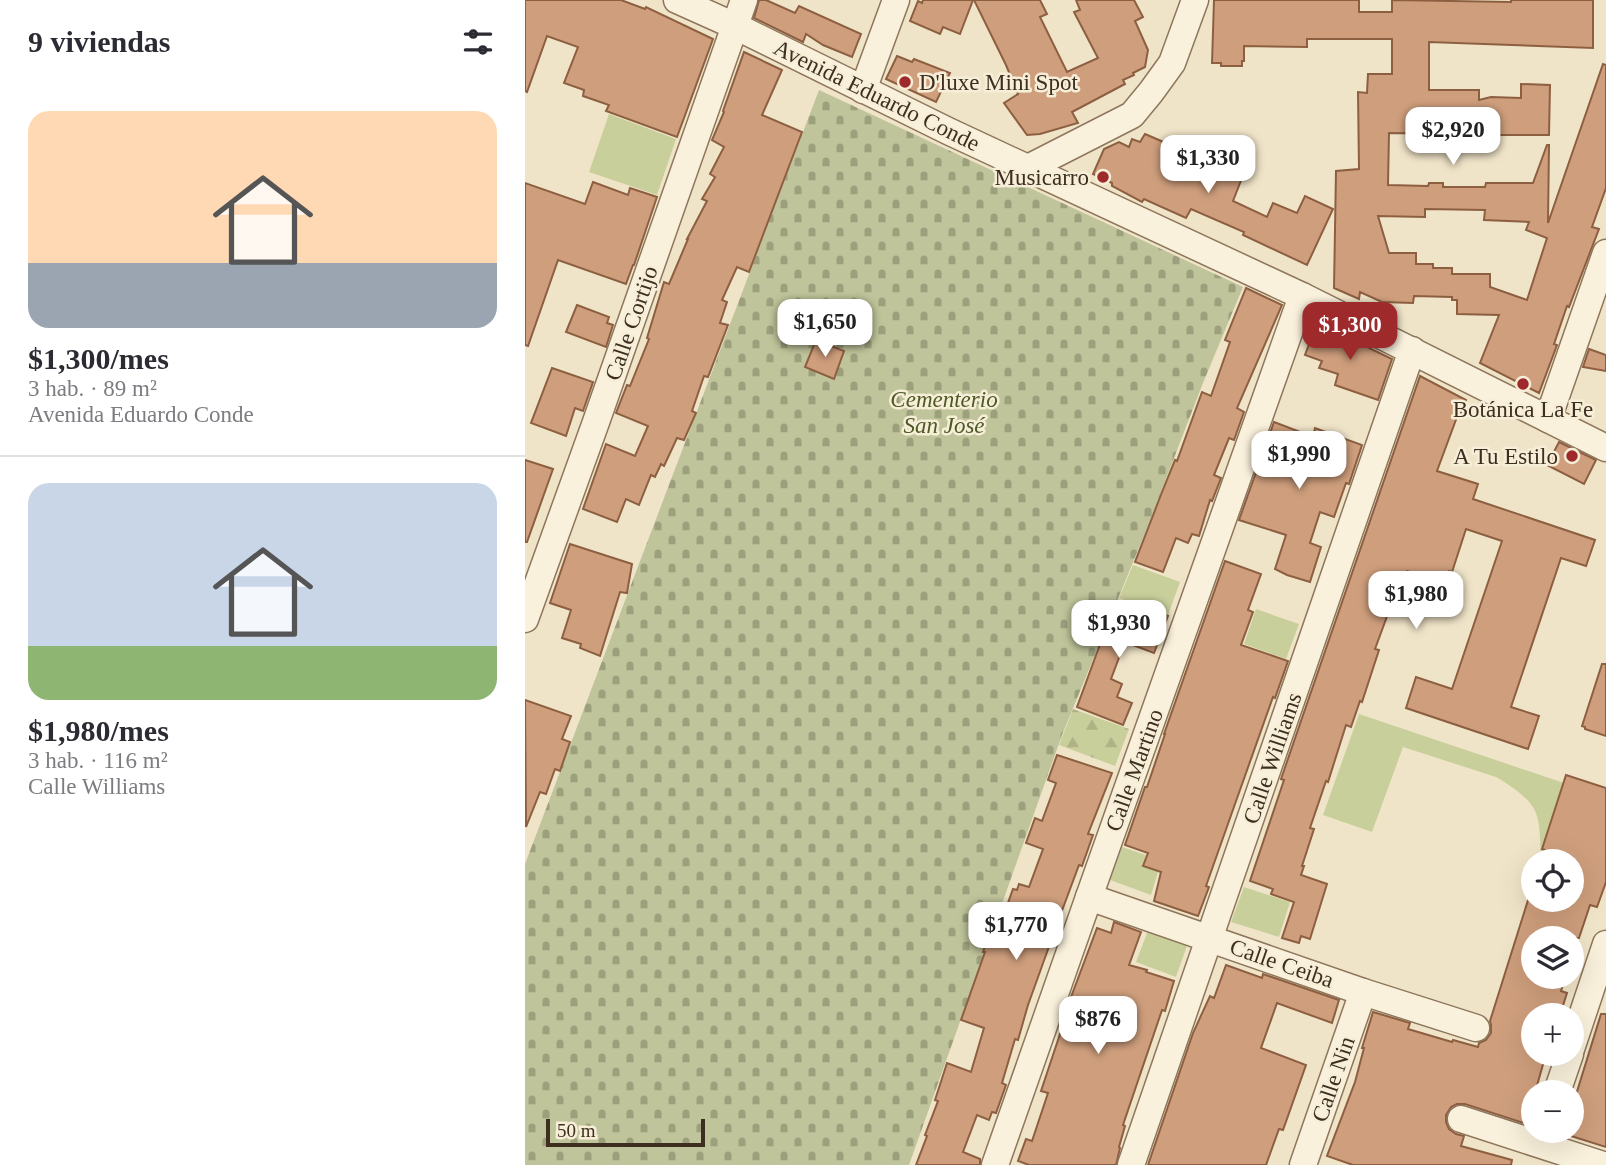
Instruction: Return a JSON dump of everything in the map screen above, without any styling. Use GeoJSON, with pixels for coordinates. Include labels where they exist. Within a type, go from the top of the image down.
{"type":"FeatureCollection","features":[{"type":"Feature","properties":{"kind":"street","name":"Avenida Eduardo Conde"},"geometry":{"type":"LineString","coordinates":[[677,0],[1302,296],[1606,448]]}},
{"type":"Feature","properties":{"kind":"street","name":"Calle Cortijo"},"geometry":{"type":"LineString","coordinates":[[525,619],[744,0]]}},
{"type":"Feature","properties":{"kind":"street"},"geometry":{"type":"LineString","coordinates":[[863,90],[896,0]]}},
{"type":"Feature","properties":{"kind":"street"},"geometry":{"type":"LineString","coordinates":[[1028,168],[1132,115],[1172,63],[1195,0]]}},
{"type":"Feature","properties":{"kind":"street"},"geometry":{"type":"LineString","coordinates":[[1548,419],[1606,253]]}},
{"type":"Feature","properties":{"kind":"street","name":"Calle Martino"},"geometry":{"type":"LineString","coordinates":[[995,1165],[1302,296]]}},
{"type":"Feature","properties":{"kind":"street","name":"Calle Williams"},"geometry":{"type":"LineString","coordinates":[[1131,1165],[1412,350]]}},
{"type":"Feature","properties":{"kind":"street","name":"Calle Ceiba"},"geometry":{"type":"LineString","coordinates":[[1089,897],[1363,992],[1476,1028]]}},
{"type":"Feature","properties":{"kind":"street"},"geometry":{"type":"LineString","coordinates":[[1584,1011],[1606,944]]}},
{"type":"Feature","properties":{"kind":"street","name":"Calle Nin"},"geometry":{"type":"LineString","coordinates":[[1303,1165],[1363,992]]}},
{"type":"Feature","properties":{"kind":"street"},"geometry":{"type":"LineString","coordinates":[[1461,1119],[1539,1147],[1603,1165]]}},
{"type":"Feature","properties":{"kind":"green space","name":"Cementerio San José"},"geometry":{"type":"Polygon","coordinates":[[[819,90],[1243,287],[1062,735],[909,1165],[525,1165],[525,864],[819,90]]]}},
{"type":"Feature","properties":{"kind":"green space"},"geometry":{"type":"Polygon","coordinates":[[[609,114],[676,139],[657,195],[589,172],[609,114]]]}},
{"type":"Feature","properties":{"kind":"green space"},"geometry":{"type":"Polygon","coordinates":[[[1133,565],[1180,582],[1168,615],[1119,598],[1133,565]]]}},
{"type":"Feature","properties":{"kind":"green space"},"geometry":{"type":"Polygon","coordinates":[[[1256,609],[1299,624],[1286,659],[1244,644],[1256,609]]]}},
{"type":"Feature","properties":{"kind":"green space"},"geometry":{"type":"Polygon","coordinates":[[[1073,709],[1129,729],[1115,766],[1059,745],[1073,709]]]}},
{"type":"Feature","properties":{"kind":"green space"},"geometry":{"type":"Polygon","coordinates":[[[1359,714],[1564,783],[1544,849],[1541,849],[1536,814],[1531,804],[1517,791],[1496,777],[1403,747],[1372,832],[1323,815],[1359,714]]]}},
{"type":"Feature","properties":{"kind":"green space"},"geometry":{"type":"Polygon","coordinates":[[[1122,847],[1146,855],[1142,866],[1158,872],[1151,895],[1110,880],[1122,847]]]}},
{"type":"Feature","properties":{"kind":"green space"},"geometry":{"type":"Polygon","coordinates":[[[1244,887],[1290,902],[1279,937],[1231,922],[1244,887]]]}},
{"type":"Feature","properties":{"kind":"green space"},"geometry":{"type":"Polygon","coordinates":[[[1149,928],[1188,943],[1176,977],[1136,962],[1149,928]]]}},
{"type":"Feature","properties":{"kind":"building"},"geometry":{"type":"Polygon","coordinates":[[[525,0],[621,0],[645,9],[646,7],[713,39],[677,137],[606,111],[609,105],[583,96],[584,90],[564,83],[578,47],[547,36],[527,92],[525,91],[525,0]]]}},
{"type":"Feature","properties":{"kind":"building"},"geometry":{"type":"Polygon","coordinates":[[[759,0],[766,0],[795,13],[799,6],[861,34],[852,57],[823,45],[806,34],[803,42],[754,18],[759,0]]]}},
{"type":"Feature","properties":{"kind":"building"},"geometry":{"type":"Polygon","coordinates":[[[923,0],[973,0],[960,34],[943,27],[940,34],[910,21],[918,1],[922,3],[923,0]]]}},
{"type":"Feature","properties":{"kind":"building"},"geometry":{"type":"Polygon","coordinates":[[[974,0],[1040,0],[1047,14],[1040,17],[1067,72],[1098,58],[1074,12],[1080,10],[1076,0],[1134,0],[1143,17],[1135,21],[1148,50],[1145,67],[1123,80],[1125,84],[1072,112],[1078,123],[1027,135],[1004,103],[1018,94],[974,0]]]}},
{"type":"Feature","properties":{"kind":"building"},"geometry":{"type":"Polygon","coordinates":[[[1214,0],[1359,0],[1359,12],[1392,12],[1392,0],[1593,0],[1593,48],[1429,42],[1429,90],[1479,90],[1479,100],[1491,97],[1521,98],[1521,84],[1550,85],[1549,135],[1389,133],[1388,185],[1428,186],[1429,183],[1443,183],[1443,187],[1485,187],[1486,183],[1533,183],[1549,145],[1548,223],[1603,64],[1606,65],[1606,188],[1592,227],[1599,229],[1569,307],[1567,306],[1554,344],[1557,345],[1539,393],[1480,363],[1499,315],[1457,314],[1457,300],[1452,300],[1452,297],[1414,296],[1413,303],[1382,302],[1360,292],[1359,299],[1334,288],[1336,171],[1359,169],[1358,92],[1367,93],[1368,74],[1392,74],[1392,39],[1307,39],[1307,47],[1244,46],[1242,66],[1212,63],[1214,0]],[[1425,209],[1425,217],[1378,216],[1389,253],[1416,253],[1416,264],[1452,268],[1452,274],[1490,274],[1490,287],[1527,300],[1547,238],[1526,230],[1529,222],[1484,220],[1485,210],[1425,209]]]}},
{"type":"Feature","properties":{"kind":"building"},"geometry":{"type":"Polygon","coordinates":[[[744,52],[782,70],[762,115],[802,132],[749,272],[737,267],[722,300],[727,302],[720,323],[728,325],[708,377],[704,376],[692,411],[696,413],[684,440],[677,438],[664,466],[661,464],[655,477],[651,475],[639,505],[626,499],[617,522],[583,509],[606,444],[635,456],[648,426],[616,413],[649,339],[647,338],[664,282],[669,284],[687,239],[707,201],[702,199],[715,177],[710,174],[724,147],[712,140],[744,52]]]}},
{"type":"Feature","properties":{"kind":"building"},"geometry":{"type":"Polygon","coordinates":[[[897,56],[912,62],[914,59],[950,73],[936,102],[886,79],[897,56]]]}},
{"type":"Feature","properties":{"kind":"building"},"geometry":{"type":"Polygon","coordinates":[[[1145,134],[1242,178],[1233,201],[1267,217],[1273,203],[1297,213],[1305,196],[1333,209],[1307,265],[1243,235],[1244,232],[1191,209],[1186,218],[1144,199],[1142,202],[1093,174],[1104,149],[1119,142],[1129,147],[1132,139],[1140,142],[1145,134]]]}},
{"type":"Feature","properties":{"kind":"building"},"geometry":{"type":"Polygon","coordinates":[[[593,182],[628,195],[630,188],[657,197],[634,265],[626,284],[558,260],[528,346],[525,345],[525,183],[585,204],[593,182]]]}},
{"type":"Feature","properties":{"kind":"building"},"geometry":{"type":"Polygon","coordinates":[[[1246,288],[1282,305],[1237,408],[1244,412],[1234,440],[1229,438],[1214,475],[1221,478],[1212,501],[1210,500],[1199,536],[1192,534],[1188,543],[1176,538],[1163,572],[1135,562],[1202,392],[1211,396],[1230,342],[1225,340],[1246,288]]]}},
{"type":"Feature","properties":{"kind":"building"},"geometry":{"type":"Polygon","coordinates":[[[577,305],[609,317],[607,323],[613,325],[606,347],[566,332],[577,305]]]}},
{"type":"Feature","properties":{"kind":"building"},"geometry":{"type":"Polygon","coordinates":[[[1317,323],[1392,359],[1378,400],[1335,385],[1338,374],[1319,368],[1322,361],[1305,355],[1317,323]]]}},
{"type":"Feature","properties":{"kind":"building"},"geometry":{"type":"Polygon","coordinates":[[[816,340],[844,351],[834,379],[805,367],[816,340]]]}},
{"type":"Feature","properties":{"kind":"building"},"geometry":{"type":"Polygon","coordinates":[[[1589,349],[1606,355],[1606,371],[1583,367],[1589,349]]]}},
{"type":"Feature","properties":{"kind":"building"},"geometry":{"type":"Polygon","coordinates":[[[552,368],[593,382],[583,411],[575,408],[566,436],[531,423],[552,368]]]}},
{"type":"Feature","properties":{"kind":"building"},"geometry":{"type":"Polygon","coordinates":[[[1420,376],[1466,400],[1437,471],[1478,484],[1473,499],[1595,540],[1586,566],[1561,558],[1511,707],[1539,716],[1528,749],[1406,708],[1416,677],[1452,689],[1502,541],[1466,529],[1452,572],[1449,571],[1444,584],[1407,571],[1375,649],[1379,650],[1362,702],[1360,701],[1351,727],[1346,725],[1310,828],[1314,829],[1301,875],[1327,884],[1310,939],[1301,936],[1299,943],[1282,938],[1294,902],[1271,894],[1273,889],[1250,881],[1284,780],[1281,779],[1420,376]]]}},
{"type":"Feature","properties":{"kind":"building"},"geometry":{"type":"Polygon","coordinates":[[[1274,422],[1313,437],[1315,428],[1362,445],[1334,517],[1320,512],[1310,543],[1321,547],[1310,582],[1275,569],[1286,535],[1239,520],[1274,422]]]}},
{"type":"Feature","properties":{"kind":"building"},"geometry":{"type":"Polygon","coordinates":[[[1559,442],[1596,460],[1584,484],[1547,465],[1559,442]]]}},
{"type":"Feature","properties":{"kind":"building"},"geometry":{"type":"Polygon","coordinates":[[[525,460],[553,469],[527,542],[525,542],[525,460]]]}},
{"type":"Feature","properties":{"kind":"building"},"geometry":{"type":"Polygon","coordinates":[[[570,544],[632,564],[627,593],[620,592],[600,656],[580,648],[581,644],[562,638],[571,610],[550,603],[570,544]]]}},
{"type":"Feature","properties":{"kind":"building"},"geometry":{"type":"Polygon","coordinates":[[[1225,561],[1261,574],[1248,610],[1253,612],[1241,645],[1288,661],[1206,886],[1209,887],[1198,916],[1154,901],[1161,872],[1143,866],[1148,853],[1125,845],[1225,561]]]}},
{"type":"Feature","properties":{"kind":"building"},"geometry":{"type":"Polygon","coordinates":[[[1131,604],[1168,616],[1154,653],[1125,642],[1111,679],[1122,684],[1117,697],[1132,703],[1123,725],[1077,707],[1113,609],[1128,612],[1131,604]]]}},
{"type":"Feature","properties":{"kind":"building"},"geometry":{"type":"Polygon","coordinates":[[[1602,664],[1606,664],[1606,736],[1582,726],[1602,664]]]}},
{"type":"Feature","properties":{"kind":"building"},"geometry":{"type":"Polygon","coordinates":[[[525,700],[571,716],[562,739],[570,742],[560,771],[555,769],[546,794],[540,792],[526,827],[525,700]]]}},
{"type":"Feature","properties":{"kind":"building"},"geometry":{"type":"Polygon","coordinates":[[[1057,755],[1112,773],[1088,834],[1093,835],[1082,866],[1079,865],[1060,916],[1018,1040],[1015,1039],[1002,1083],[1006,1085],[996,1113],[992,1112],[989,1120],[977,1115],[963,1152],[980,1159],[980,1165],[916,1165],[938,1101],[935,1100],[947,1063],[971,1072],[984,1028],[961,1020],[994,920],[1001,922],[1013,889],[1017,890],[1019,884],[1029,887],[1043,849],[1026,843],[1035,818],[1042,821],[1056,783],[1048,780],[1057,755]]]}},
{"type":"Feature","properties":{"kind":"building"},"geometry":{"type":"Polygon","coordinates":[[[1566,775],[1606,788],[1606,882],[1597,907],[1590,905],[1583,926],[1521,926],[1521,989],[1562,989],[1567,993],[1564,1003],[1521,1003],[1521,1066],[1543,1066],[1539,1080],[1521,1080],[1521,1122],[1465,1104],[1451,1107],[1446,1115],[1449,1129],[1464,1136],[1461,1146],[1512,1160],[1511,1165],[1353,1165],[1327,1156],[1355,1082],[1373,1012],[1410,1023],[1408,1029],[1478,1047],[1491,1033],[1490,1021],[1524,912],[1584,912],[1584,849],[1542,849],[1566,775]]]}},
{"type":"Feature","properties":{"kind":"building"},"geometry":{"type":"Polygon","coordinates":[[[1114,922],[1141,932],[1129,965],[1174,981],[1123,1125],[1125,1126],[1116,1165],[1029,1165],[1018,1161],[1026,1139],[1032,1141],[1048,1093],[1041,1091],[1064,1022],[1062,1021],[1097,928],[1111,933],[1114,922]]]}},
{"type":"Feature","properties":{"kind":"building"},"geometry":{"type":"Polygon","coordinates":[[[1226,965],[1262,978],[1263,974],[1339,1000],[1332,1023],[1277,1003],[1261,1048],[1306,1065],[1283,1130],[1279,1129],[1266,1165],[1148,1165],[1193,1033],[1210,996],[1214,998],[1226,965]]]}},
{"type":"Feature","properties":{"kind":"building"},"geometry":{"type":"Polygon","coordinates":[[[1601,1014],[1606,1014],[1606,1147],[1584,1140],[1584,1080],[1581,1080],[1601,1014]]]}},
{"type":"Feature","properties":{"kind":"place","name":"D'luxe Mini Spot"},"geometry":{"type":"Point","coordinates":[905,82]}},
{"type":"Feature","properties":{"kind":"place","name":"Musicarro"},"geometry":{"type":"Point","coordinates":[1103,177]}},
{"type":"Feature","properties":{"kind":"place","name":"Botánica La Fe"},"geometry":{"type":"Point","coordinates":[1523,384]}},
{"type":"Feature","properties":{"kind":"place","name":"A Tu Estilo"},"geometry":{"type":"Point","coordinates":[1572,456]}}]}
